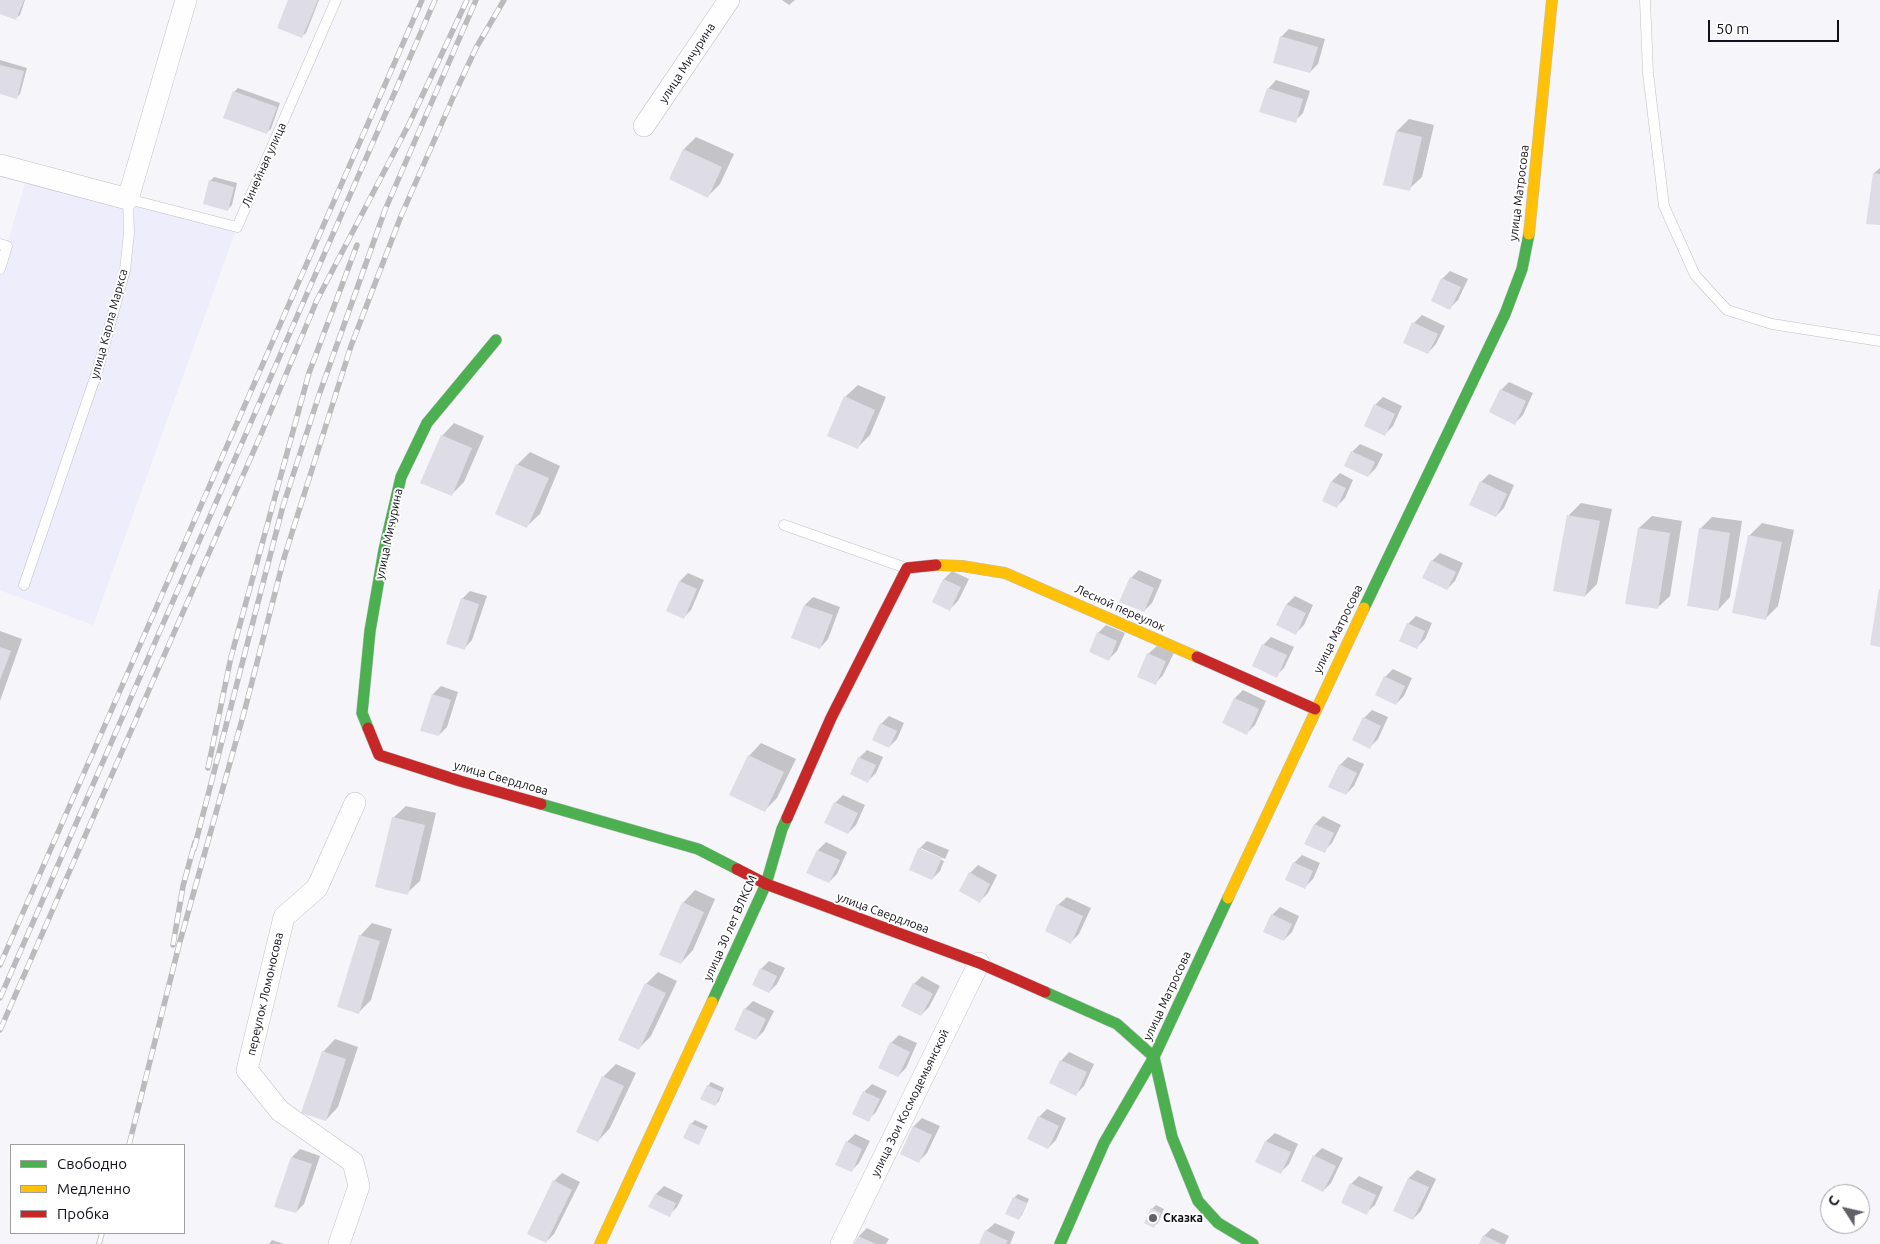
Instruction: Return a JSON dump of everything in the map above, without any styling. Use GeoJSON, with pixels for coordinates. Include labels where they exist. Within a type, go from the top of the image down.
{"type":"FeatureCollection","features":[{"type":"Feature","properties":{"kind":"street","name":"улица Карла Маркса"},"geometry":{"type":"LineString","coordinates":[[128,199],[186,0]]}},
{"type":"Feature","properties":{"kind":"street","name":"улица Мичурина"},"geometry":{"type":"LineString","coordinates":[[644,126],[658,109],[678,73],[729,0]]}},
{"type":"Feature","properties":{"kind":"street","name":"улица Матросова"},"geometry":{"type":"LineString","coordinates":[[1060,1244],[1104,1143],[1154,1057],[1315,709],[1505,314],[1522,269],[1532,225],[1552,0]]}},
{"type":"Feature","properties":{"kind":"street"},"geometry":{"type":"LineString","coordinates":[[0,165],[128,199]]}},
{"type":"Feature","properties":{"kind":"street","name":"улица Мичурина"},"geometry":{"type":"LineString","coordinates":[[379,755],[362,713],[370,631],[384,550],[401,477],[427,423],[496,340]]}},
{"type":"Feature","properties":{"kind":"street","name":"Лесной переулок"},"geometry":{"type":"LineString","coordinates":[[907,568],[928,565],[962,566],[1005,573],[1315,709]]}},
{"type":"Feature","properties":{"kind":"street","name":"улица 30 лет ВЛКСМ"},"geometry":{"type":"LineString","coordinates":[[600,1244],[766,884],[782,829],[831,718],[907,568]]}},
{"type":"Feature","properties":{"kind":"street","name":"улица Свердлова"},"geometry":{"type":"LineString","coordinates":[[379,755],[460,781],[698,849],[766,884],[979,963],[1117,1024],[1154,1057]]}},
{"type":"Feature","properties":{"kind":"street","name":"переулок Ломоносова"},"geometry":{"type":"LineString","coordinates":[[340,1244],[359,1186],[353,1162],[280,1111],[247,1070],[284,917],[317,888],[355,803]]}},
{"type":"Feature","properties":{"kind":"street","name":"улица Зои Космодемьянской"},"geometry":{"type":"LineString","coordinates":[[841,1244],[979,963]]}},
{"type":"Feature","properties":{"kind":"street"},"geometry":{"type":"LineString","coordinates":[[1154,1057],[1172,1137],[1198,1201],[1218,1223],[1253,1244]]}},
{"type":"Feature","properties":{"kind":"lane","name":"Линейная улица"},"geometry":{"type":"LineString","coordinates":[[128,199],[237,227],[336,0]]}},
{"type":"Feature","properties":{"kind":"lane"},"geometry":{"type":"LineString","coordinates":[[1645,0],[1648,73],[1664,206],[1695,275],[1727,310],[1772,324],[1880,341]]}},
{"type":"Feature","properties":{"kind":"lane","name":"улица Карла Маркса"},"geometry":{"type":"LineString","coordinates":[[24,585],[97,372],[125,270],[129,234],[128,199]]}},
{"type":"Feature","properties":{"kind":"lane"},"geometry":{"type":"LineString","coordinates":[[0,244],[7,246],[0,269]]}},
{"type":"Feature","properties":{"kind":"lane"},"geometry":{"type":"LineString","coordinates":[[784,525],[907,568]]}},
{"type":"Feature","properties":{"kind":"shaded area"},"geometry":{"type":"Polygon","coordinates":[[[28,173],[237,227],[93,625],[0,590],[0,269],[28,173]]]}},
{"type":"Feature","properties":{"kind":"building"},"geometry":{"type":"Polygon","coordinates":[[[0,0],[24,0],[16,20],[0,14],[0,0]]]}},
{"type":"Feature","properties":{"kind":"building"},"geometry":{"type":"Polygon","coordinates":[[[288,0],[318,0],[302,38],[277,28],[288,0]]]}},
{"type":"Feature","properties":{"kind":"building"},"geometry":{"type":"Polygon","coordinates":[[[1280,36],[1318,47],[1310,73],[1273,63],[1280,36]]]}},
{"type":"Feature","properties":{"kind":"building"},"geometry":{"type":"Polygon","coordinates":[[[0,65],[24,71],[17,99],[0,94],[0,65]]]}},
{"type":"Feature","properties":{"kind":"building"},"geometry":{"type":"Polygon","coordinates":[[[1267,88],[1303,99],[1296,123],[1259,112],[1267,88]]]}},
{"type":"Feature","properties":{"kind":"building"},"geometry":{"type":"Polygon","coordinates":[[[233,91],[277,107],[267,134],[223,118],[233,91]]]}},
{"type":"Feature","properties":{"kind":"building"},"geometry":{"type":"Polygon","coordinates":[[[1396,131],[1422,137],[1410,191],[1383,185],[1396,131]]]}},
{"type":"Feature","properties":{"kind":"building"},"geometry":{"type":"Polygon","coordinates":[[[683,149],[722,167],[708,198],[669,179],[683,149]]]}},
{"type":"Feature","properties":{"kind":"building"},"geometry":{"type":"Polygon","coordinates":[[[1873,173],[1880,174],[1880,225],[1866,224],[1873,173]]]}},
{"type":"Feature","properties":{"kind":"building"},"geometry":{"type":"Polygon","coordinates":[[[209,180],[234,187],[228,211],[203,204],[209,180]]]}},
{"type":"Feature","properties":{"kind":"building"},"geometry":{"type":"Polygon","coordinates":[[[1441,278],[1461,287],[1450,310],[1431,301],[1441,278]]]}},
{"type":"Feature","properties":{"kind":"building"},"geometry":{"type":"Polygon","coordinates":[[[1412,322],[1438,334],[1428,354],[1403,343],[1412,322]]]}},
{"type":"Feature","properties":{"kind":"building"},"geometry":{"type":"Polygon","coordinates":[[[1500,389],[1526,401],[1515,425],[1489,412],[1500,389]]]}},
{"type":"Feature","properties":{"kind":"building"},"geometry":{"type":"Polygon","coordinates":[[[844,396],[875,410],[858,449],[827,436],[844,396]]]}},
{"type":"Feature","properties":{"kind":"building"},"geometry":{"type":"Polygon","coordinates":[[[1374,404],[1395,414],[1385,436],[1364,426],[1374,404]]]}},
{"type":"Feature","properties":{"kind":"building"},"geometry":{"type":"Polygon","coordinates":[[[441,435],[472,448],[452,496],[420,483],[441,435]]]}},
{"type":"Feature","properties":{"kind":"building"},"geometry":{"type":"Polygon","coordinates":[[[1351,451],[1375,462],[1368,477],[1344,466],[1351,451]]]}},
{"type":"Feature","properties":{"kind":"building"},"geometry":{"type":"Polygon","coordinates":[[[516,464],[549,478],[527,528],[495,514],[516,464]]]}},
{"type":"Feature","properties":{"kind":"building"},"geometry":{"type":"Polygon","coordinates":[[[1331,481],[1346,488],[1337,508],[1322,501],[1331,481]]]}},
{"type":"Feature","properties":{"kind":"building"},"geometry":{"type":"Polygon","coordinates":[[[1480,481],[1507,494],[1496,517],[1469,505],[1480,481]]]}},
{"type":"Feature","properties":{"kind":"building"},"geometry":{"type":"Polygon","coordinates":[[[1567,515],[1600,521],[1585,597],[1553,591],[1567,515]]]}},
{"type":"Feature","properties":{"kind":"building"},"geometry":{"type":"Polygon","coordinates":[[[1638,528],[1670,533],[1658,609],[1625,604],[1638,528]]]}},
{"type":"Feature","properties":{"kind":"building"},"geometry":{"type":"Polygon","coordinates":[[[1699,528],[1730,533],[1718,611],[1687,606],[1699,528]]]}},
{"type":"Feature","properties":{"kind":"building"},"geometry":{"type":"Polygon","coordinates":[[[1748,535],[1782,542],[1766,620],[1732,613],[1748,535]]]}},
{"type":"Feature","properties":{"kind":"building"},"geometry":{"type":"Polygon","coordinates":[[[1431,560],[1456,572],[1447,590],[1422,578],[1431,560]]]}},
{"type":"Feature","properties":{"kind":"building"},"geometry":{"type":"Polygon","coordinates":[[[1130,577],[1154,588],[1144,612],[1119,602],[1130,577]]]}},
{"type":"Feature","properties":{"kind":"building"},"geometry":{"type":"Polygon","coordinates":[[[943,579],[961,587],[950,611],[932,602],[943,579]]]}},
{"type":"Feature","properties":{"kind":"building"},"geometry":{"type":"Polygon","coordinates":[[[679,581],[697,589],[684,619],[666,611],[679,581]]]}},
{"type":"Feature","properties":{"kind":"building"},"geometry":{"type":"Polygon","coordinates":[[[1880,589],[1880,647],[1870,645],[1880,589]]]}},
{"type":"Feature","properties":{"kind":"building"},"geometry":{"type":"Polygon","coordinates":[[[461,598],[479,604],[465,650],[446,644],[461,598]]]}},
{"type":"Feature","properties":{"kind":"building"},"geometry":{"type":"Polygon","coordinates":[[[1286,604],[1306,613],[1296,635],[1276,625],[1286,604]]]}},
{"type":"Feature","properties":{"kind":"building"},"geometry":{"type":"Polygon","coordinates":[[[804,605],[833,615],[820,649],[791,638],[804,605]]]}},
{"type":"Feature","properties":{"kind":"building"},"geometry":{"type":"Polygon","coordinates":[[[1407,623],[1425,631],[1417,649],[1399,641],[1407,623]]]}},
{"type":"Feature","properties":{"kind":"building"},"geometry":{"type":"Polygon","coordinates":[[[1097,632],[1117,641],[1109,661],[1089,652],[1097,632]]]}},
{"type":"Feature","properties":{"kind":"building"},"geometry":{"type":"Polygon","coordinates":[[[1262,644],[1287,655],[1277,678],[1252,666],[1262,644]]]}},
{"type":"Feature","properties":{"kind":"building"},"geometry":{"type":"Polygon","coordinates":[[[0,647],[11,651],[0,680],[0,647]]]}},
{"type":"Feature","properties":{"kind":"building"},"geometry":{"type":"Polygon","coordinates":[[[1147,653],[1166,661],[1156,685],[1137,677],[1147,653]]]}},
{"type":"Feature","properties":{"kind":"building"},"geometry":{"type":"Polygon","coordinates":[[[1384,676],[1405,686],[1396,705],[1375,695],[1384,676]]]}},
{"type":"Feature","properties":{"kind":"building"},"geometry":{"type":"Polygon","coordinates":[[[432,694],[451,700],[439,736],[420,731],[432,694]]]}},
{"type":"Feature","properties":{"kind":"building"},"geometry":{"type":"Polygon","coordinates":[[[1234,698],[1259,709],[1247,735],[1222,723],[1234,698]]]}},
{"type":"Feature","properties":{"kind":"building"},"geometry":{"type":"Polygon","coordinates":[[[1363,717],[1381,726],[1370,749],[1352,740],[1363,717]]]}},
{"type":"Feature","properties":{"kind":"building"},"geometry":{"type":"Polygon","coordinates":[[[880,723],[897,731],[889,748],[872,740],[880,723]]]}},
{"type":"Feature","properties":{"kind":"building"},"geometry":{"type":"Polygon","coordinates":[[[748,755],[784,772],[765,812],[729,795],[748,755]]]}},
{"type":"Feature","properties":{"kind":"building"},"geometry":{"type":"Polygon","coordinates":[[[858,757],[876,765],[868,783],[850,774],[858,757]]]}},
{"type":"Feature","properties":{"kind":"building"},"geometry":{"type":"Polygon","coordinates":[[[1339,764],[1357,773],[1346,795],[1328,787],[1339,764]]]}},
{"type":"Feature","properties":{"kind":"building"},"geometry":{"type":"Polygon","coordinates":[[[834,802],[858,813],[848,834],[824,823],[834,802]]]}},
{"type":"Feature","properties":{"kind":"building"},"geometry":{"type":"Polygon","coordinates":[[[392,817],[425,825],[408,895],[375,887],[392,817]]]}},
{"type":"Feature","properties":{"kind":"building"},"geometry":{"type":"Polygon","coordinates":[[[1314,824],[1334,833],[1325,853],[1304,844],[1314,824]]]}},
{"type":"Feature","properties":{"kind":"building"},"geometry":{"type":"Polygon","coordinates":[[[918,848],[942,858],[932,880],[909,870],[918,848]]]}},
{"type":"Feature","properties":{"kind":"building"},"geometry":{"type":"Polygon","coordinates":[[[817,850],[840,860],[829,883],[806,873],[817,850]]]}},
{"type":"Feature","properties":{"kind":"building"},"geometry":{"type":"Polygon","coordinates":[[[1293,862],[1313,871],[1305,889],[1285,880],[1293,862]]]}},
{"type":"Feature","properties":{"kind":"building"},"geometry":{"type":"Polygon","coordinates":[[[969,872],[990,884],[980,903],[959,891],[969,872]]]}},
{"type":"Feature","properties":{"kind":"building"},"geometry":{"type":"Polygon","coordinates":[[[682,902],[704,912],[681,964],[659,955],[682,902]]]}},
{"type":"Feature","properties":{"kind":"building"},"geometry":{"type":"Polygon","coordinates":[[[1057,904],[1083,916],[1071,944],[1045,931],[1057,904]]]}},
{"type":"Feature","properties":{"kind":"building"},"geometry":{"type":"Polygon","coordinates":[[[1271,914],[1292,924],[1284,941],[1263,932],[1271,914]]]}},
{"type":"Feature","properties":{"kind":"building"},"geometry":{"type":"Polygon","coordinates":[[[359,935],[380,941],[359,1014],[337,1007],[359,935]]]}},
{"type":"Feature","properties":{"kind":"building"},"geometry":{"type":"Polygon","coordinates":[[[760,968],[777,976],[769,993],[752,985],[760,968]]]}},
{"type":"Feature","properties":{"kind":"building"},"geometry":{"type":"Polygon","coordinates":[[[645,983],[666,993],[639,1050],[618,1040],[645,983]]]}},
{"type":"Feature","properties":{"kind":"building"},"geometry":{"type":"Polygon","coordinates":[[[913,983],[933,994],[921,1016],[901,1006],[913,983]]]}},
{"type":"Feature","properties":{"kind":"building"},"geometry":{"type":"Polygon","coordinates":[[[744,1008],[766,1019],[756,1040],[734,1030],[744,1008]]]}},
{"type":"Feature","properties":{"kind":"building"},"geometry":{"type":"Polygon","coordinates":[[[890,1042],[910,1052],[898,1077],[878,1068],[890,1042]]]}},
{"type":"Feature","properties":{"kind":"building"},"geometry":{"type":"Polygon","coordinates":[[[322,1051],[346,1059],[326,1121],[301,1113],[322,1051]]]}},
{"type":"Feature","properties":{"kind":"building"},"geometry":{"type":"Polygon","coordinates":[[[1060,1060],[1087,1072],[1076,1096],[1049,1083],[1060,1060]]]}},
{"type":"Feature","properties":{"kind":"building"},"geometry":{"type":"Polygon","coordinates":[[[602,1076],[624,1086],[598,1142],[576,1132],[602,1076]]]}},
{"type":"Feature","properties":{"kind":"building"},"geometry":{"type":"Polygon","coordinates":[[[707,1085],[722,1092],[715,1106],[700,1099],[707,1085]]]}},
{"type":"Feature","properties":{"kind":"building"},"geometry":{"type":"Polygon","coordinates":[[[863,1091],[880,1099],[869,1122],[852,1114],[863,1091]]]}},
{"type":"Feature","properties":{"kind":"building"},"geometry":{"type":"Polygon","coordinates":[[[1038,1116],[1059,1126],[1048,1149],[1027,1139],[1038,1116]]]}},
{"type":"Feature","properties":{"kind":"building"},"geometry":{"type":"Polygon","coordinates":[[[690,1123],[706,1130],[699,1145],[683,1138],[690,1123]]]}},
{"type":"Feature","properties":{"kind":"building"},"geometry":{"type":"Polygon","coordinates":[[[913,1126],[932,1135],[919,1163],[900,1154],[913,1126]]]}},
{"type":"Feature","properties":{"kind":"building"},"geometry":{"type":"Polygon","coordinates":[[[846,1141],[862,1149],[852,1172],[835,1165],[846,1141]]]}},
{"type":"Feature","properties":{"kind":"building"},"geometry":{"type":"Polygon","coordinates":[[[1265,1141],[1291,1152],[1281,1174],[1255,1162],[1265,1141]]]}},
{"type":"Feature","properties":{"kind":"building"},"geometry":{"type":"Polygon","coordinates":[[[1313,1155],[1336,1166],[1323,1192],[1301,1181],[1313,1155]]]}},
{"type":"Feature","properties":{"kind":"building"},"geometry":{"type":"Polygon","coordinates":[[[291,1157],[312,1164],[296,1213],[274,1207],[291,1157]]]}},
{"type":"Feature","properties":{"kind":"building"},"geometry":{"type":"Polygon","coordinates":[[[1408,1178],[1429,1187],[1413,1220],[1393,1211],[1408,1178]]]}},
{"type":"Feature","properties":{"kind":"building"},"geometry":{"type":"Polygon","coordinates":[[[553,1180],[572,1190],[546,1243],[527,1234],[553,1180]]]}},
{"type":"Feature","properties":{"kind":"building"},"geometry":{"type":"Polygon","coordinates":[[[1350,1183],[1376,1195],[1367,1215],[1341,1203],[1350,1183]]]}},
{"type":"Feature","properties":{"kind":"building"},"geometry":{"type":"Polygon","coordinates":[[[655,1194],[676,1203],[670,1217],[648,1207],[655,1194]]]}},
{"type":"Feature","properties":{"kind":"building"},"geometry":{"type":"Polygon","coordinates":[[[1013,1197],[1027,1203],[1019,1220],[1005,1214],[1013,1197]]]}},
{"type":"Feature","properties":{"kind":"building","name":"Сказка"},"geometry":{"type":"Polygon","coordinates":[[[1151,1208],[1161,1213],[1154,1228],[1144,1223],[1151,1208]]]}},
{"type":"Feature","properties":{"kind":"building"},"geometry":{"type":"Polygon","coordinates":[[[985,1230],[1008,1241],[1006,1244],[979,1244],[985,1230]]]}},
{"type":"Feature","properties":{"kind":"building"},"geometry":{"type":"Polygon","coordinates":[[[1483,1235],[1502,1244],[1479,1244],[1483,1235]]]}},
{"type":"Feature","properties":{"kind":"building"},"geometry":{"type":"Polygon","coordinates":[[[858,1236],[876,1244],[854,1244],[858,1236]]]}},
{"type":"Feature","properties":{"kind":"railway"},"geometry":{"type":"LineString","coordinates":[[0,965],[422,0]]}},
{"type":"Feature","properties":{"kind":"railway"},"geometry":{"type":"LineString","coordinates":[[0,998],[435,0]]}},
{"type":"Feature","properties":{"kind":"railway"},"geometry":{"type":"LineString","coordinates":[[0,1030],[262,432],[317,300],[409,124],[467,0]]}},
{"type":"Feature","properties":{"kind":"railway"},"geometry":{"type":"LineString","coordinates":[[194,849],[283,506],[319,395],[385,210],[476,0]]}},
{"type":"Feature","properties":{"kind":"railway"},"geometry":{"type":"LineString","coordinates":[[129,1144],[179,945],[245,709],[284,558],[351,346],[401,216],[455,93],[476,48],[504,0]]}},
{"type":"Feature","properties":{"kind":"railway"},"geometry":{"type":"LineString","coordinates":[[208,768],[231,657],[309,373],[357,245]]}},
{"type":"Feature","properties":{"kind":"railway"},"geometry":{"type":"LineString","coordinates":[[173,945],[183,886],[195,842]]}},
{"type":"Feature","properties":{"kind":"railway"},"geometry":{"type":"LineString","coordinates":[[99,1244],[102,1234]]}},
{"type":"Feature","properties":{"kind":"traffic: fast"},"geometry":{"type":"LineString","coordinates":[[1364,608],[1505,314],[1522,269],[1529,234]]}},
{"type":"Feature","properties":{"kind":"traffic: fast"},"geometry":{"type":"LineString","coordinates":[[368,728],[362,713],[370,631],[384,550],[401,477],[427,423],[496,340]]}},
{"type":"Feature","properties":{"kind":"traffic: fast"},"geometry":{"type":"LineString","coordinates":[[541,804],[698,849],[737,869]]}},
{"type":"Feature","properties":{"kind":"traffic: fast"},"geometry":{"type":"LineString","coordinates":[[712,1002],[766,884],[787,818]]}},
{"type":"Feature","properties":{"kind":"traffic: fast"},"geometry":{"type":"LineString","coordinates":[[1060,1244],[1104,1143],[1154,1057],[1228,898]]}},
{"type":"Feature","properties":{"kind":"traffic: fast"},"geometry":{"type":"LineString","coordinates":[[1045,992],[1117,1024],[1154,1057],[1172,1137],[1198,1201],[1218,1223],[1253,1244]]}},
{"type":"Feature","properties":{"kind":"traffic: slow"},"geometry":{"type":"LineString","coordinates":[[1529,234],[1552,0]]}},
{"type":"Feature","properties":{"kind":"traffic: slow"},"geometry":{"type":"LineString","coordinates":[[936,565],[962,566],[1005,573],[1197,657]]}},
{"type":"Feature","properties":{"kind":"traffic: slow"},"geometry":{"type":"LineString","coordinates":[[1228,898],[1364,608]]}},
{"type":"Feature","properties":{"kind":"traffic: slow"},"geometry":{"type":"LineString","coordinates":[[600,1244],[712,1002]]}},
{"type":"Feature","properties":{"kind":"traffic: jam"},"geometry":{"type":"LineString","coordinates":[[787,818],[831,718],[907,568],[936,565]]}},
{"type":"Feature","properties":{"kind":"traffic: jam"},"geometry":{"type":"LineString","coordinates":[[1197,657],[1315,709]]}},
{"type":"Feature","properties":{"kind":"traffic: jam"},"geometry":{"type":"LineString","coordinates":[[368,728],[379,755],[541,804]]}},
{"type":"Feature","properties":{"kind":"traffic: jam"},"geometry":{"type":"LineString","coordinates":[[737,869],[766,884],[979,963],[1045,992]]}},
{"type":"Feature","properties":{"kind":"place","name":"Сказка"},"geometry":{"type":"Point","coordinates":[1153,1218]}}]}
